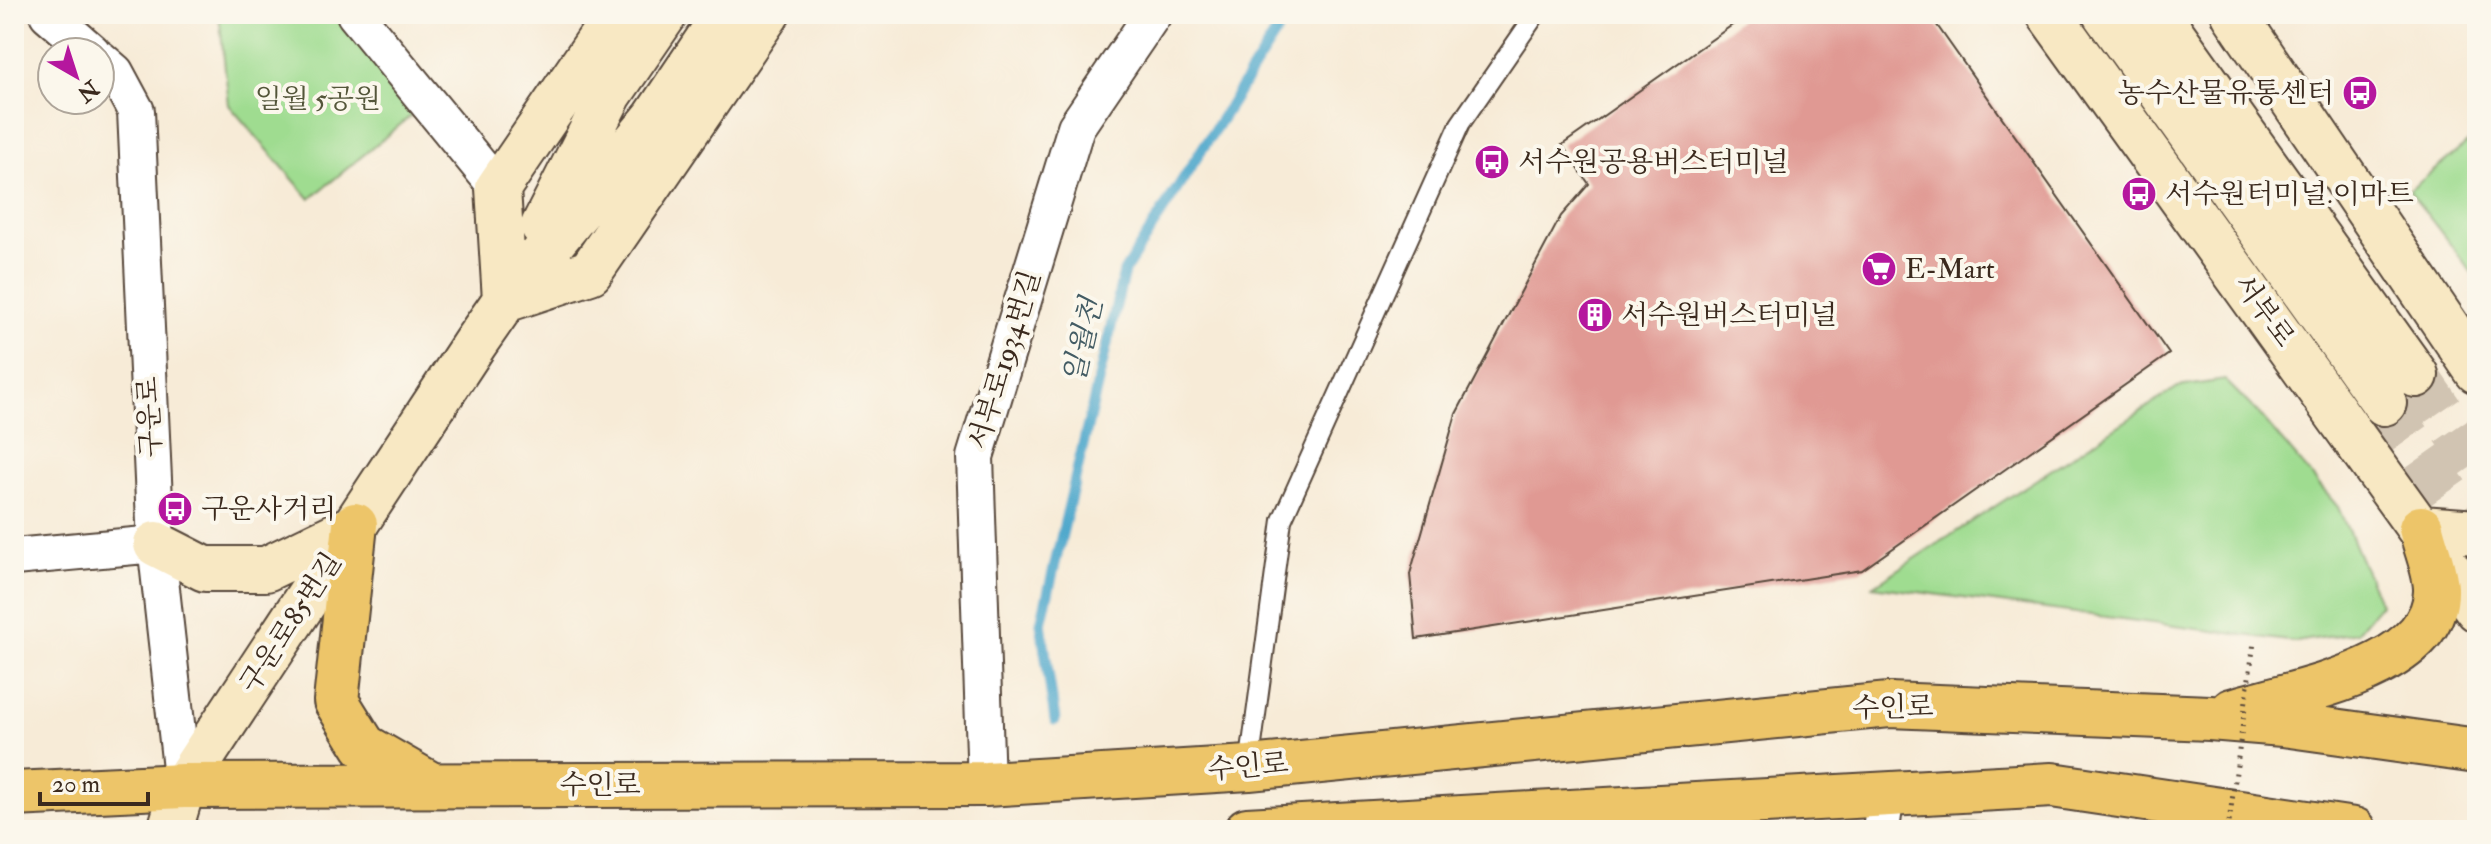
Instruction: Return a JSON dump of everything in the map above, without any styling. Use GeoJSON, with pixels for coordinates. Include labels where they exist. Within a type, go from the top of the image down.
{"type":"FeatureCollection","features":[{"type":"Feature","properties":{"kind":"main road"},"geometry":{"type":"LineString","coordinates":[[355,525],[336,701],[364,746],[432,785]]}},
{"type":"Feature","properties":{"kind":"main road"},"geometry":{"type":"LineString","coordinates":[[2210,718],[2337,680],[2394,658],[2428,625],[2436,589],[2421,528]]}},
{"type":"Feature","properties":{"kind":"main road","name":"수인로"},"geometry":{"type":"LineString","coordinates":[[14,794],[183,786],[986,784],[1249,768],[1889,705],[2210,718],[2283,724],[2477,751]]}},
{"type":"Feature","properties":{"kind":"main road"},"geometry":{"type":"LineString","coordinates":[[1247,830],[1883,812],[2052,785],[2354,830]]}},
{"type":"Feature","properties":{"kind":"street"},"geometry":{"type":"LineString","coordinates":[[48,14],[73,36]]}},
{"type":"Feature","properties":{"kind":"street"},"geometry":{"type":"LineString","coordinates":[[355,14],[498,188],[505,300],[590,272],[767,14]]}},
{"type":"Feature","properties":{"kind":"street"},"geometry":{"type":"LineString","coordinates":[[498,188],[617,14]]}},
{"type":"Feature","properties":{"kind":"street","name":"구운로85번길"},"geometry":{"type":"LineString","coordinates":[[505,300],[610,94],[665,14]]}},
{"type":"Feature","properties":{"kind":"street","name":"구운로85번길"},"geometry":{"type":"LineString","coordinates":[[170,830],[183,786],[505,300],[655,118],[725,14]]}},
{"type":"Feature","properties":{"kind":"street","name":"서부로1934번길"},"geometry":{"type":"LineString","coordinates":[[986,784],[975,457],[1076,127],[1153,14]]}},
{"type":"Feature","properties":{"kind":"street","name":"서부로"},"geometry":{"type":"LineString","coordinates":[[2049,14],[2477,609]]}},
{"type":"Feature","properties":{"kind":"street","name":"서부로"},"geometry":{"type":"LineString","coordinates":[[2105,14],[2400,389],[2158,14]]}},
{"type":"Feature","properties":{"kind":"street"},"geometry":{"type":"LineString","coordinates":[[2234,14],[2477,371]]}},
{"type":"Feature","properties":{"kind":"street","name":"구운로"},"geometry":{"type":"LineString","coordinates":[[116,74],[136,111],[156,544],[183,786]]}},
{"type":"Feature","properties":{"kind":"street"},"geometry":{"type":"LineString","coordinates":[[14,557],[156,544],[205,569],[266,569],[355,525]]}},
{"type":"Feature","properties":{"kind":"street"},"geometry":{"type":"LineString","coordinates":[[2421,528],[2477,532]]}},
{"type":"Feature","properties":{"kind":"lane"},"geometry":{"type":"LineString","coordinates":[[1249,768],[1282,520],[1460,124],[1536,14]]}},
{"type":"Feature","properties":{"kind":"path"},"geometry":{"type":"LineString","coordinates":[[2228,830],[2254,642]]}},
{"type":"Feature","properties":{"kind":"green space","name":"일월 5공원"},"geometry":{"type":"Polygon","coordinates":[[[219,14],[339,14],[418,110],[310,199],[229,105],[219,14]]]}},
{"type":"Feature","properties":{"kind":"green space"},"geometry":{"type":"Polygon","coordinates":[[[2477,135],[2477,279],[2409,191],[2477,135]]]}},
{"type":"Feature","properties":{"kind":"green space"},"geometry":{"type":"Polygon","coordinates":[[[2225,380],[2259,414],[2338,507],[2380,604],[2357,632],[2296,642],[1873,586],[2178,387],[2225,380]]]}},
{"type":"Feature","properties":{"kind":"green space"},"geometry":{"type":"Polygon","coordinates":[[[1966,824],[2095,830],[1954,830],[1966,824]]]}},
{"type":"Feature","properties":{"kind":"building","name":"E-Mart"},"geometry":{"type":"Polygon","coordinates":[[[1748,14],[1929,14],[2169,354],[1862,570],[1416,639],[1410,574],[1456,414],[1561,216],[1589,184],[1562,145],[1748,14]]]}},
{"type":"Feature","properties":{"kind":"waterway","name":"일월천"},"geometry":{"type":"LineString","coordinates":[[1055,720],[1041,623],[1124,272],[1288,14]]}},
{"type":"Feature","properties":{"kind":"tunnel"},"geometry":{"type":"LineString","coordinates":[[2416,375],[2477,463]]}},
{"type":"Feature","properties":{"kind":"tunnel"},"geometry":{"type":"LineString","coordinates":[[2384,403],[2477,535]]}},
{"type":"Feature","properties":{"kind":"place","name":"농수산물유통센터"},"geometry":{"type":"Point","coordinates":[2360,93]}},
{"type":"Feature","properties":{"kind":"place","name":"서수원공용버스터미널"},"geometry":{"type":"Point","coordinates":[1492,162]}},
{"type":"Feature","properties":{"kind":"place","name":"서수원터미널.이마트"},"geometry":{"type":"Point","coordinates":[2139,194]}},
{"type":"Feature","properties":{"kind":"place","name":"E-Mart"},"geometry":{"type":"Point","coordinates":[1879,269]}},
{"type":"Feature","properties":{"kind":"place","name":"서수원버스터미널"},"geometry":{"type":"Point","coordinates":[1595,315]}},
{"type":"Feature","properties":{"kind":"place","name":"구운사거리"},"geometry":{"type":"Point","coordinates":[175,509]}}]}
